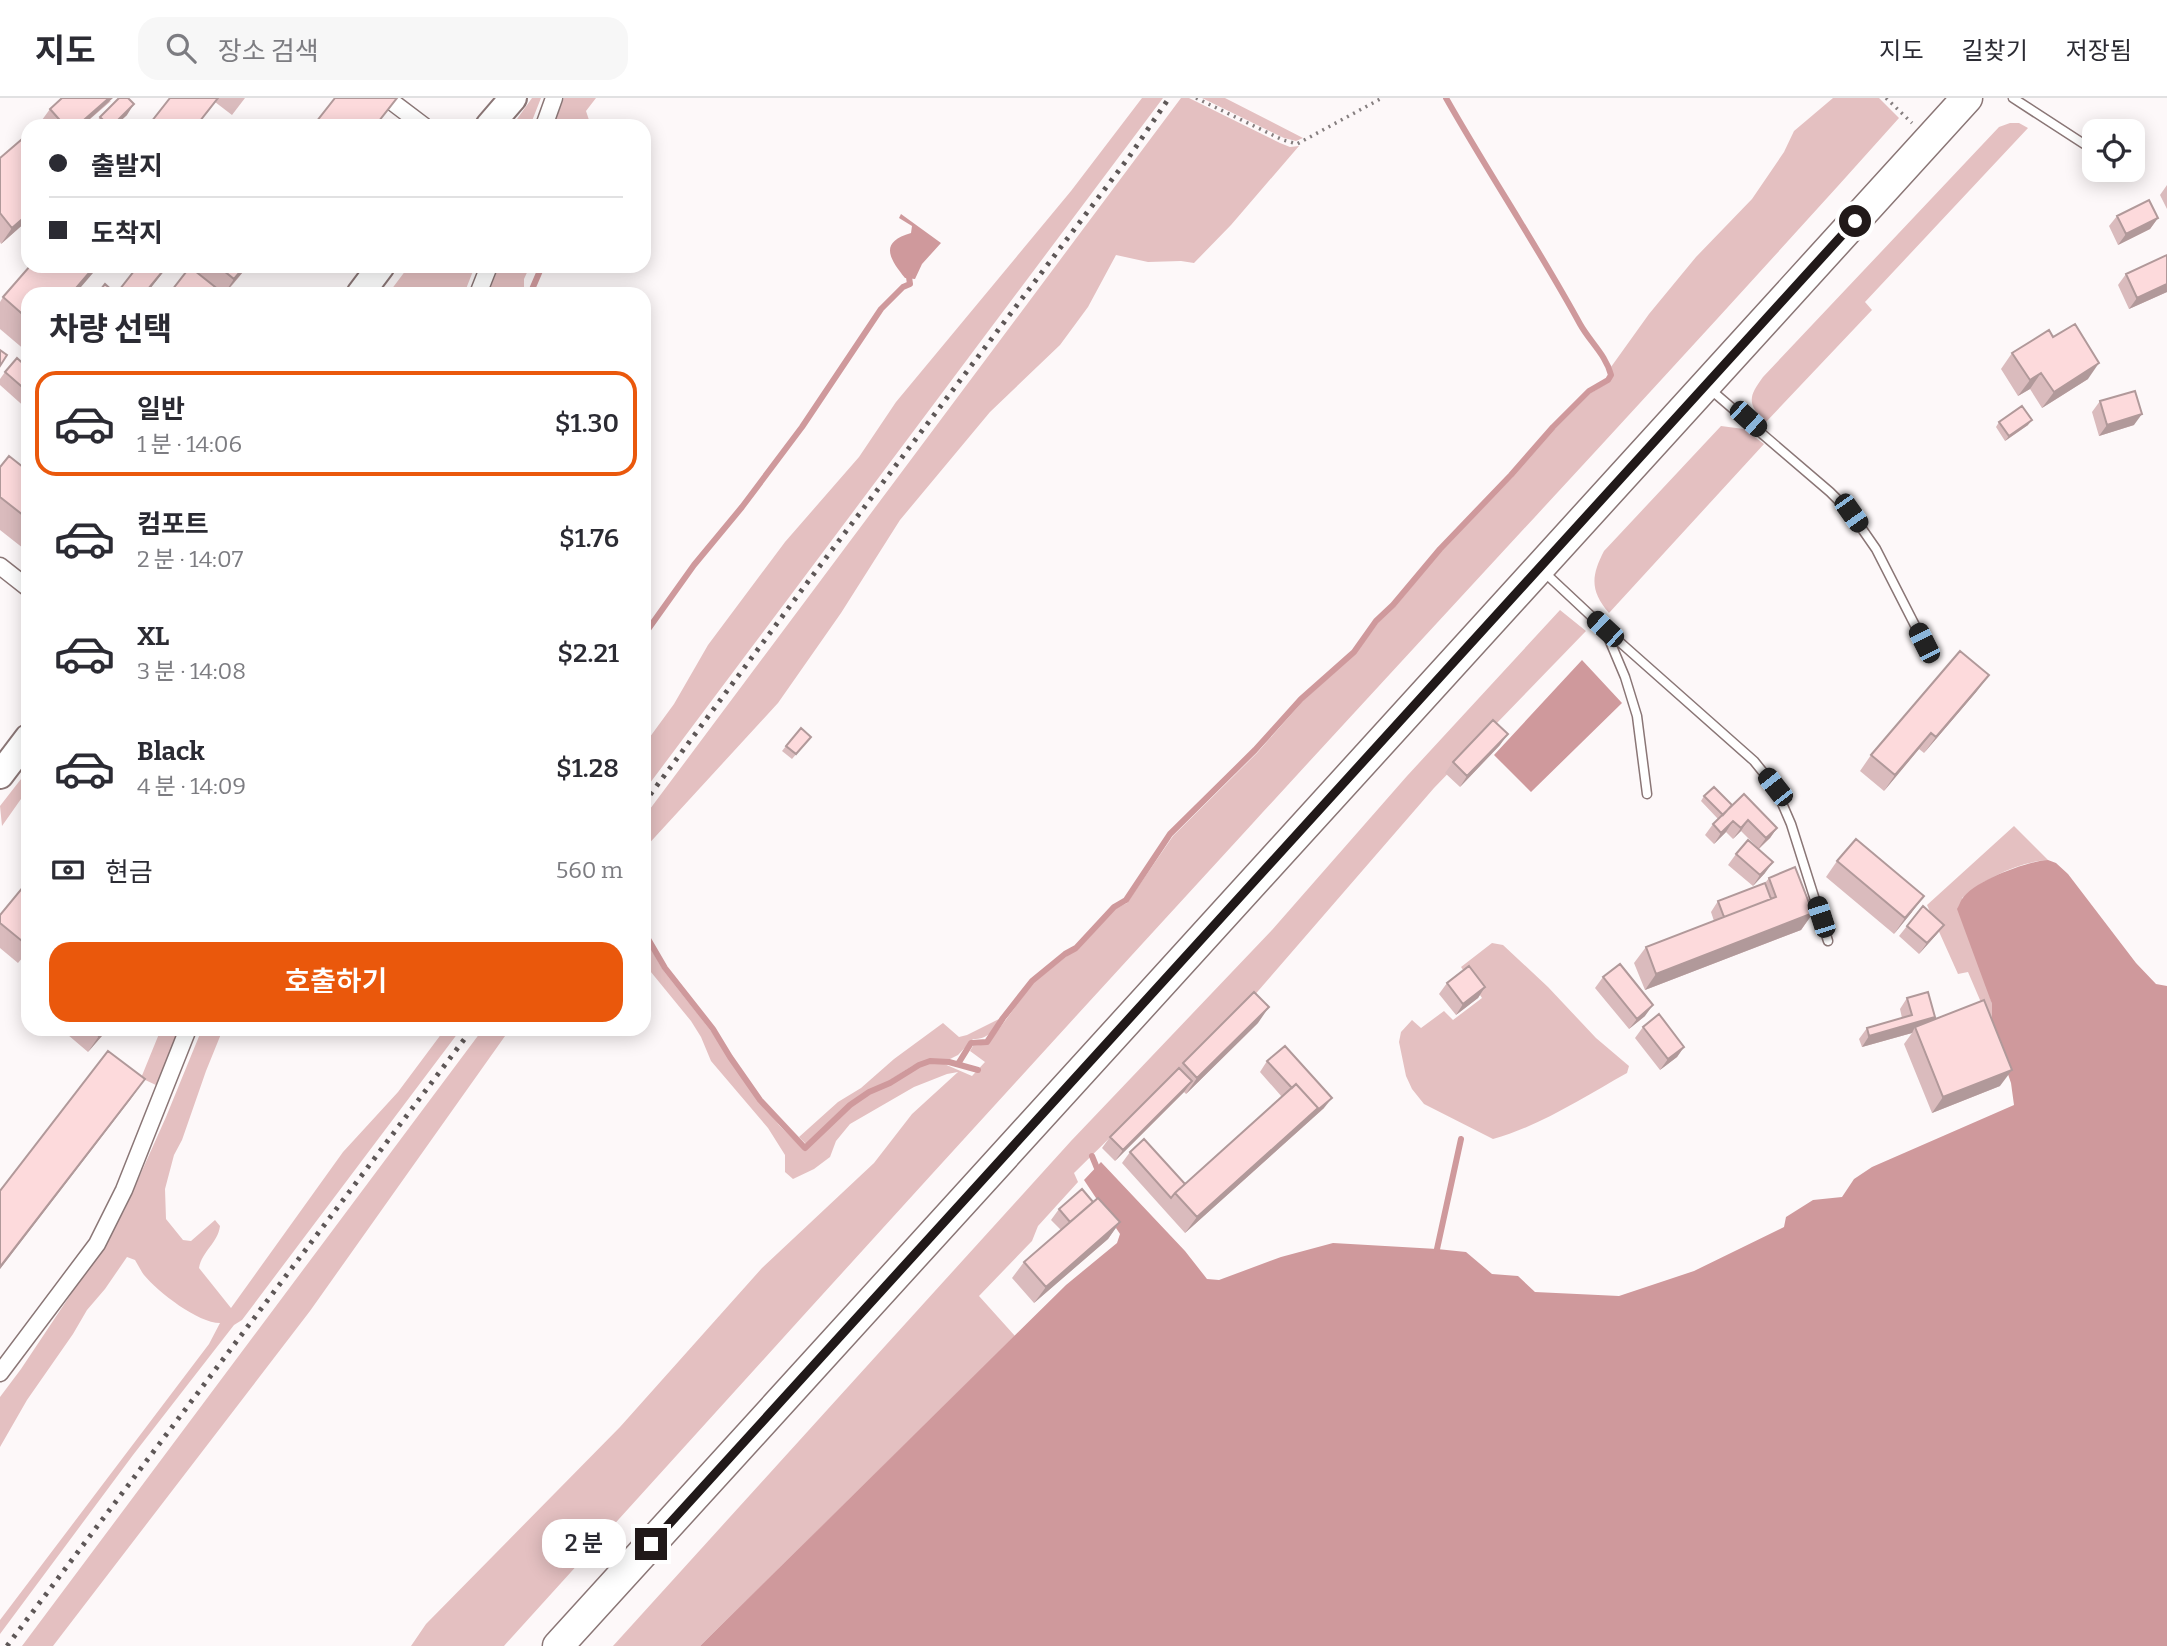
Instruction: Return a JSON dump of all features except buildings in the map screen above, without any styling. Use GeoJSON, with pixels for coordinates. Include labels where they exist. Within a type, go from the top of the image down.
{"type":"FeatureCollection","features":[{"type":"Feature","properties":{"kind":"highway"},"geometry":{"type":"LineString","coordinates":[[558,1646],[1967,98]]}},
{"type":"Feature","properties":{"kind":"main road"},"geometry":{"type":"LineString","coordinates":[[495,119],[513,98]]}},
{"type":"Feature","properties":{"kind":"main road"},"geometry":{"type":"LineString","coordinates":[[0,775],[21,747]]}},
{"type":"Feature","properties":{"kind":"street"},"geometry":{"type":"LineString","coordinates":[[387,98],[416,119]]}},
{"type":"Feature","properties":{"kind":"street"},"geometry":{"type":"LineString","coordinates":[[546,119],[554,98]]}},
{"type":"Feature","properties":{"kind":"street"},"geometry":{"type":"LineString","coordinates":[[0,566],[21,582]]}},
{"type":"Feature","properties":{"kind":"street"},"geometry":{"type":"LineString","coordinates":[[0,1373],[97,1244],[124,1190],[185,1036]]}},
{"type":"Feature","properties":{"kind":"lane"},"geometry":{"type":"LineString","coordinates":[[2013,98],[2082,143]]}},
{"type":"Feature","properties":{"kind":"lane"},"geometry":{"type":"LineString","coordinates":[[1706,386],[1748,419],[1851,513],[1876,549],[1924,643]]}},
{"type":"Feature","properties":{"kind":"lane"},"geometry":{"type":"LineString","coordinates":[[1541,569],[1754,761],[1775,787],[1791,824],[1829,940]]}},
{"type":"Feature","properties":{"kind":"lane"},"geometry":{"type":"LineString","coordinates":[[1605,629],[1625,677],[1637,716],[1647,794]]}},
{"type":"Feature","properties":{"kind":"path"},"geometry":{"type":"LineString","coordinates":[[1196,98],[1283,141],[1297,144],[1382,98]]}},
{"type":"Feature","properties":{"kind":"path"},"geometry":{"type":"LineString","coordinates":[[1886,98],[1930,139]]}},
{"type":"Feature","properties":{"kind":"shaded area"},"geometry":{"type":"Polygon","coordinates":[[[532,98],[541,98],[533,119],[517,119],[532,98]]]}},
{"type":"Feature","properties":{"kind":"shaded area"},"geometry":{"type":"Polygon","coordinates":[[[564,98],[596,98],[586,111],[589,119],[556,119],[564,98]]]}},
{"type":"Feature","properties":{"kind":"shaded area"},"geometry":{"type":"Polygon","coordinates":[[[1142,98],[1163,98],[651,782],[651,735],[674,704],[708,645],[785,542],[859,457],[896,402],[1071,191],[1142,98]]]}},
{"type":"Feature","properties":{"kind":"shaded area"},"geometry":{"type":"Polygon","coordinates":[[[1181,98],[1189,98],[1280,143],[1290,147],[1299,146],[1231,225],[1194,263],[1148,262],[1116,255],[1088,307],[1060,345],[990,412],[900,520],[841,613],[778,703],[651,841],[651,808],[1181,98]]]}},
{"type":"Feature","properties":{"kind":"shaded area"},"geometry":{"type":"Polygon","coordinates":[[[1202,98],[1225,98],[1303,138],[1296,141],[1284,138],[1202,98]]]}},
{"type":"Feature","properties":{"kind":"shaded area"},"geometry":{"type":"Polygon","coordinates":[[[1833,98],[1879,98],[1899,118],[1065,1028],[504,1646],[411,1646],[426,1624],[620,1427],[762,1268],[874,1163],[912,1114],[958,1072],[914,1087],[850,1124],[836,1141],[830,1157],[814,1169],[793,1179],[785,1172],[785,1155],[768,1128],[711,1061],[691,1021],[651,972],[651,949],[663,970],[711,1031],[745,1082],[779,1125],[805,1151],[851,1107],[872,1092],[892,1084],[920,1066],[942,1063],[972,1076],[985,1062],[970,1051],[973,1046],[988,1044],[1033,983],[1078,950],[1115,909],[1127,903],[1173,836],[1257,753],[1303,701],[1356,653],[1378,623],[1395,607],[1442,550],[1555,429],[1591,393],[1609,382],[1613,375],[1611,367],[1649,314],[1696,257],[1752,199],[1784,152],[1794,131],[1833,98]]]}},
{"type":"Feature","properties":{"kind":"shaded area"},"geometry":{"type":"Polygon","coordinates":[[[2019,123],[2028,128],[1865,302],[1872,310],[1766,422],[1755,410],[1752,400],[1763,377],[1999,127],[2019,123]]]}},
{"type":"Feature","properties":{"kind":"shaded area"},"geometry":{"type":"Polygon","coordinates":[[[901,214],[941,243],[922,264],[915,279],[905,278],[891,257],[891,246],[895,241],[911,233],[912,226],[899,218],[901,214]]]}},
{"type":"Feature","properties":{"kind":"shaded area"},"geometry":{"type":"Polygon","coordinates":[[[404,273],[472,273],[467,287],[393,287],[404,273]]]}},
{"type":"Feature","properties":{"kind":"shaded area"},"geometry":{"type":"Polygon","coordinates":[[[496,273],[527,273],[524,287],[491,287],[496,273]]]}},
{"type":"Feature","properties":{"kind":"shaded area"},"geometry":{"type":"Polygon","coordinates":[[[1721,426],[1744,429],[1764,444],[1609,613],[1598,598],[1595,583],[1597,568],[1604,551],[1721,426]]]}},
{"type":"Feature","properties":{"kind":"shaded area"},"geometry":{"type":"Polygon","coordinates":[[[1560,610],[1586,631],[1434,788],[1252,998],[1074,1173],[1078,1182],[1038,1226],[1032,1241],[979,1296],[1015,1336],[700,1646],[613,1646],[1071,1141],[1272,930],[1407,776],[1560,610]]]}},
{"type":"Feature","properties":{"kind":"shaded area"},"geometry":{"type":"Polygon","coordinates":[[[1582,660],[1622,703],[1531,792],[1494,755],[1582,660]]]}},
{"type":"Feature","properties":{"kind":"shaded area"},"geometry":{"type":"Polygon","coordinates":[[[21,779],[21,799],[2,826],[0,806],[21,779]]]}},
{"type":"Feature","properties":{"kind":"shaded area"},"geometry":{"type":"Polygon","coordinates":[[[2014,826],[2048,860],[2002,872],[1962,898],[1992,1004],[1992,1028],[1968,972],[1958,974],[1927,905],[2014,826]]]}},
{"type":"Feature","properties":{"kind":"shaded area"},"geometry":{"type":"Polygon","coordinates":[[[2048,860],[2056,863],[2068,874],[2136,963],[2156,984],[2167,986],[2167,1646],[700,1646],[1066,1285],[1117,1243],[1120,1234],[1084,1180],[1101,1162],[1185,1251],[1207,1279],[1219,1280],[1281,1257],[1333,1243],[1466,1252],[1492,1274],[1518,1276],[1535,1292],[1619,1296],[1694,1271],[1784,1227],[1786,1217],[1813,1200],[1842,1197],[1854,1179],[1872,1167],[2014,1105],[2011,1083],[1992,1028],[1992,1004],[1957,909],[1968,892],[1989,879],[2015,868],[2048,860]]]}},
{"type":"Feature","properties":{"kind":"shaded area"},"geometry":{"type":"Polygon","coordinates":[[[1492,943],[1503,945],[1548,987],[1596,1038],[1629,1066],[1627,1073],[1562,1110],[1528,1127],[1493,1139],[1424,1104],[1406,1076],[1399,1042],[1401,1032],[1412,1020],[1421,1028],[1444,1011],[1453,1020],[1482,998],[1461,967],[1492,943]]]}},
{"type":"Feature","properties":{"kind":"shaded area"},"geometry":{"type":"Polygon","coordinates":[[[999,1019],[989,1034],[973,1039],[958,1055],[950,1059],[928,1060],[912,1066],[869,1090],[839,1112],[806,1144],[799,1137],[838,1102],[861,1088],[894,1059],[943,1023],[959,1037],[999,1019]]]}},
{"type":"Feature","properties":{"kind":"shaded area"},"geometry":{"type":"Polygon","coordinates":[[[158,1036],[176,1036],[158,1086],[141,1078],[158,1036]]]}},
{"type":"Feature","properties":{"kind":"shaded area"},"geometry":{"type":"Polygon","coordinates":[[[199,1036],[220,1036],[174,1155],[165,1189],[166,1219],[183,1240],[191,1241],[215,1220],[220,1226],[199,1268],[231,1308],[343,1152],[398,1092],[440,1036],[456,1036],[242,1320],[234,1325],[133,1455],[0,1634],[0,1620],[209,1344],[220,1323],[201,1318],[168,1298],[150,1282],[135,1260],[127,1257],[87,1310],[27,1400],[0,1447],[0,1397],[124,1211],[199,1036]]]}},
{"type":"Feature","properties":{"kind":"shaded area"},"geometry":{"type":"Polygon","coordinates":[[[478,1036],[505,1036],[310,1311],[53,1646],[22,1646],[478,1036]]]}},
{"type":"Feature","properties":{"kind":"waterway"},"geometry":{"type":"LineString","coordinates":[[958,1064],[971,1043],[987,1042],[1032,981],[1076,948],[1114,907],[1126,900],[1170,834],[1255,750],[1301,699],[1354,652],[1376,621],[1553,427],[1589,391],[1608,380],[1611,375],[1446,98]]}},
{"type":"Feature","properties":{"kind":"waterway"},"geometry":{"type":"LineString","coordinates":[[533,287],[539,273]]}},
{"type":"Feature","properties":{"kind":"waterway"},"geometry":{"type":"LineString","coordinates":[[651,625],[694,565],[802,427],[881,309],[903,287],[910,284],[909,277]]}},
{"type":"Feature","properties":{"kind":"waterway"},"geometry":{"type":"LineString","coordinates":[[651,944],[665,968],[713,1029],[760,1100],[805,1148],[850,1105],[919,1065],[930,1061],[949,1062],[978,1070]]}},
{"type":"Feature","properties":{"kind":"waterway"},"geometry":{"type":"LineString","coordinates":[[1437,1249],[1461,1139]]}},
{"type":"Feature","properties":{"kind":"waterway"},"geometry":{"type":"LineString","coordinates":[[1092,1156],[1099,1173]]}},
{"type":"Feature","properties":{"kind":"railway"},"geometry":{"type":"LineString","coordinates":[[651,794],[1129,157],[1169,98]]}},
{"type":"Feature","properties":{"kind":"railway"},"geometry":{"type":"LineString","coordinates":[[7,1646],[467,1036]]}},
{"type":"Feature","properties":{"kind":"route"},"geometry":{"type":"LineString","coordinates":[[651,1544],[1855,221]]}}]}
